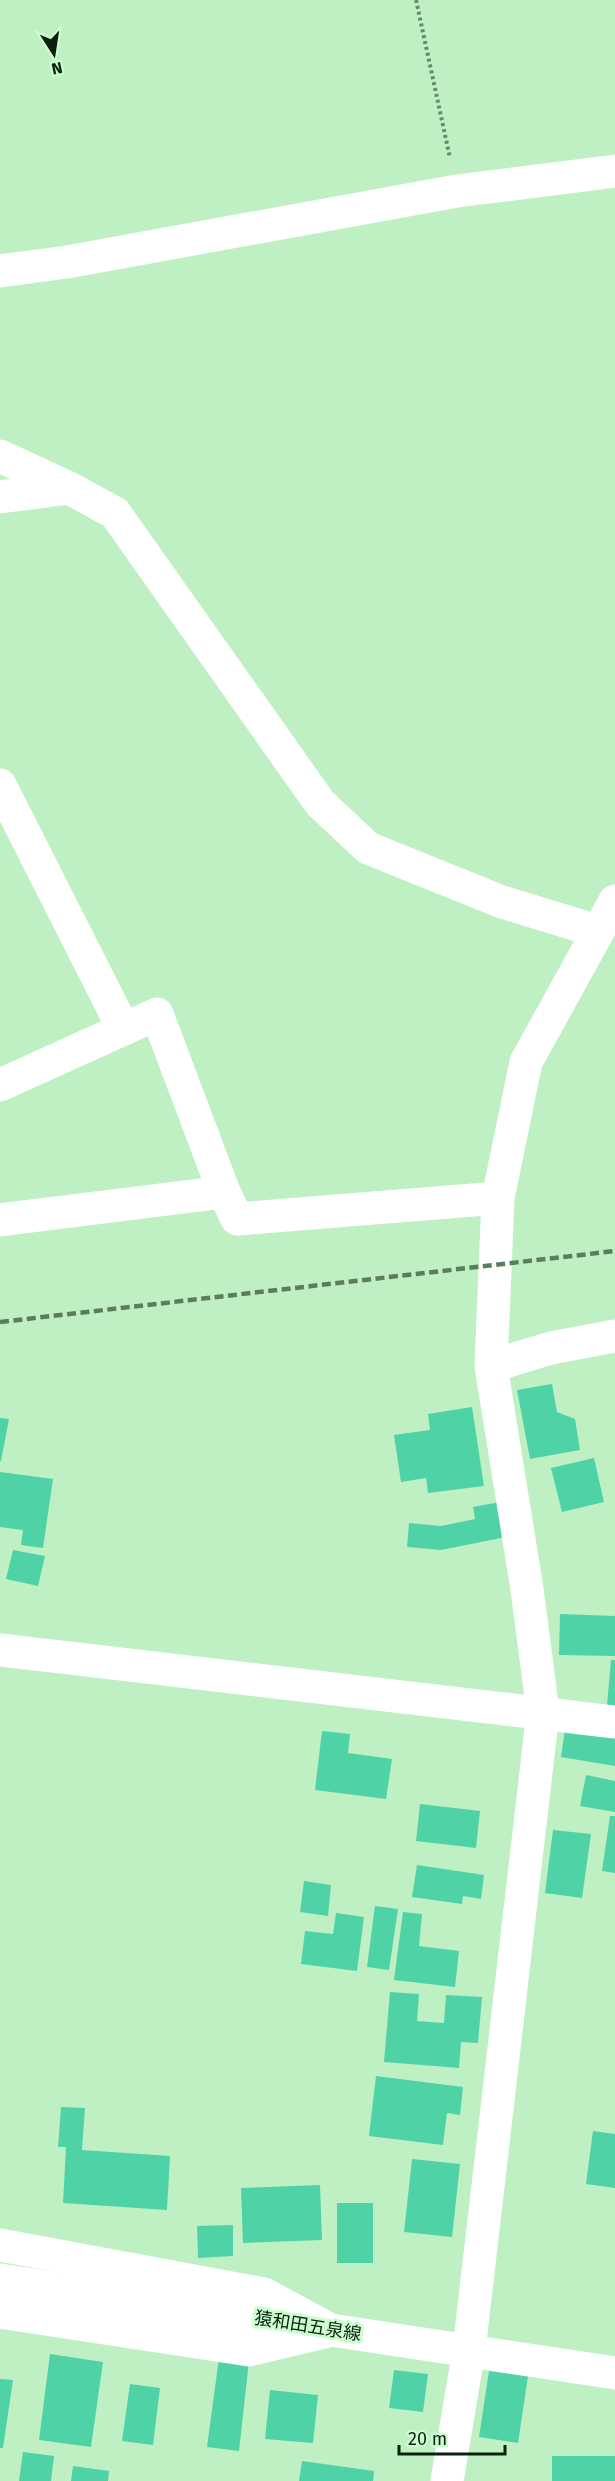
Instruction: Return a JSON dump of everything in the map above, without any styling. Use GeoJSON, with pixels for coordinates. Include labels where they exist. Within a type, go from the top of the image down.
{"type":"FeatureCollection","features":[{"type":"Feature","properties":{"kind":"street"},"geometry":{"type":"LineString","coordinates":[[0,271],[67,262],[456,191],[615,171]]}},
{"type":"Feature","properties":{"kind":"street"},"geometry":{"type":"LineString","coordinates":[[0,456],[116,513],[320,803],[368,849],[502,902],[597,931]]}},
{"type":"Feature","properties":{"kind":"street"},"geometry":{"type":"LineString","coordinates":[[0,497],[69,488]]}},
{"type":"Feature","properties":{"kind":"street"},"geometry":{"type":"LineString","coordinates":[[0,785],[123,1028]]}},
{"type":"Feature","properties":{"kind":"street"},"geometry":{"type":"LineString","coordinates":[[447,2481],[469,2350],[543,1712],[527,1589],[491,1366],[498,1198],[526,1062],[615,901]]}},
{"type":"Feature","properties":{"kind":"street"},"geometry":{"type":"LineString","coordinates":[[0,1085],[157,1014],[224,1192],[237,1219],[498,1198]]}},
{"type":"Feature","properties":{"kind":"street"},"geometry":{"type":"LineString","coordinates":[[0,1220],[224,1192]]}},
{"type":"Feature","properties":{"kind":"street"},"geometry":{"type":"LineString","coordinates":[[491,1366],[551,1348],[615,1336]]}},
{"type":"Feature","properties":{"kind":"street"},"geometry":{"type":"LineString","coordinates":[[0,1650],[615,1722]]}},
{"type":"Feature","properties":{"kind":"street"},"geometry":{"type":"LineString","coordinates":[[0,2245],[264,2294],[333,2330]]}},
{"type":"Feature","properties":{"kind":"street","name":"猿和田五泉線"},"geometry":{"type":"LineString","coordinates":[[0,2280],[615,2373]]}},
{"type":"Feature","properties":{"kind":"street"},"geometry":{"type":"LineString","coordinates":[[0,2312],[249,2350],[333,2330]]}},
{"type":"Feature","properties":{"kind":"path"},"geometry":{"type":"LineString","coordinates":[[416,0],[456,191]]}},
{"type":"Feature","properties":{"kind":"building"},"geometry":{"type":"Polygon","coordinates":[[[552,1384],[557,1412],[575,1419],[580,1450],[530,1459],[517,1390],[552,1384]]]}},
{"type":"Feature","properties":{"kind":"building"},"geometry":{"type":"Polygon","coordinates":[[[472,1407],[484,1486],[428,1493],[426,1478],[401,1482],[394,1435],[430,1430],[428,1414],[472,1407]]]}},
{"type":"Feature","properties":{"kind":"building"},"geometry":{"type":"Polygon","coordinates":[[[0,1418],[9,1419],[1,1461],[0,1461],[0,1418]]]}},
{"type":"Feature","properties":{"kind":"building"},"geometry":{"type":"Polygon","coordinates":[[[594,1458],[604,1502],[562,1512],[551,1468],[594,1458]]]}},
{"type":"Feature","properties":{"kind":"building"},"geometry":{"type":"Polygon","coordinates":[[[0,1472],[53,1479],[43,1548],[21,1545],[23,1530],[0,1527],[0,1472]]]}},
{"type":"Feature","properties":{"kind":"building"},"geometry":{"type":"Polygon","coordinates":[[[500,1502],[506,1537],[441,1550],[407,1547],[409,1523],[441,1526],[475,1519],[473,1507],[500,1502]]]}},
{"type":"Feature","properties":{"kind":"building"},"geometry":{"type":"Polygon","coordinates":[[[13,1550],[45,1556],[38,1586],[6,1579],[13,1550]]]}},
{"type":"Feature","properties":{"kind":"building"},"geometry":{"type":"Polygon","coordinates":[[[560,1614],[615,1616],[615,1656],[559,1655],[560,1614]]]}},
{"type":"Feature","properties":{"kind":"building"},"geometry":{"type":"Polygon","coordinates":[[[611,1660],[615,1660],[615,1718],[606,1717],[611,1660]]]}},
{"type":"Feature","properties":{"kind":"building"},"geometry":{"type":"Polygon","coordinates":[[[566,1722],[615,1729],[615,1766],[561,1757],[566,1722]]]}},
{"type":"Feature","properties":{"kind":"building"},"geometry":{"type":"Polygon","coordinates":[[[322,1731],[350,1734],[348,1753],[392,1759],[386,1799],[315,1790],[322,1731]]]}},
{"type":"Feature","properties":{"kind":"building"},"geometry":{"type":"Polygon","coordinates":[[[586,1775],[615,1781],[615,1812],[580,1806],[586,1775]]]}},
{"type":"Feature","properties":{"kind":"building"},"geometry":{"type":"Polygon","coordinates":[[[420,1804],[480,1811],[476,1848],[416,1841],[420,1804]]]}},
{"type":"Feature","properties":{"kind":"building"},"geometry":{"type":"Polygon","coordinates":[[[610,1816],[615,1816],[615,1873],[602,1871],[610,1816]]]}},
{"type":"Feature","properties":{"kind":"building"},"geometry":{"type":"Polygon","coordinates":[[[553,1830],[591,1834],[582,1898],[545,1893],[553,1830]]]}},
{"type":"Feature","properties":{"kind":"building"},"geometry":{"type":"Polygon","coordinates":[[[417,1865],[484,1875],[481,1899],[463,1896],[462,1904],[412,1897],[417,1865]]]}},
{"type":"Feature","properties":{"kind":"building"},"geometry":{"type":"Polygon","coordinates":[[[304,1881],[331,1885],[328,1916],[300,1912],[304,1881]]]}},
{"type":"Feature","properties":{"kind":"building"},"geometry":{"type":"Polygon","coordinates":[[[375,1906],[398,1909],[389,1970],[367,1967],[375,1906]]]}},
{"type":"Feature","properties":{"kind":"building"},"geometry":{"type":"Polygon","coordinates":[[[403,1912],[422,1914],[419,1946],[459,1951],[455,1987],[394,1980],[403,1912]]]}},
{"type":"Feature","properties":{"kind":"building"},"geometry":{"type":"Polygon","coordinates":[[[336,1913],[364,1917],[357,1971],[301,1964],[305,1931],[333,1934],[336,1913]]]}},
{"type":"Feature","properties":{"kind":"building"},"geometry":{"type":"Polygon","coordinates":[[[390,1992],[419,1994],[417,2021],[444,2023],[446,1995],[482,1997],[478,2043],[461,2042],[459,2068],[384,2062],[390,1992]]]}},
{"type":"Feature","properties":{"kind":"building"},"geometry":{"type":"Polygon","coordinates":[[[376,2076],[463,2087],[460,2115],[447,2113],[443,2145],[369,2136],[376,2076]]]}},
{"type":"Feature","properties":{"kind":"building"},"geometry":{"type":"Polygon","coordinates":[[[61,2107],[85,2108],[82,2150],[170,2156],[167,2210],[63,2203],[66,2147],[58,2147],[61,2107]]]}},
{"type":"Feature","properties":{"kind":"building"},"geometry":{"type":"Polygon","coordinates":[[[593,2131],[615,2134],[615,2188],[586,2184],[593,2131]]]}},
{"type":"Feature","properties":{"kind":"building"},"geometry":{"type":"Polygon","coordinates":[[[412,2159],[460,2164],[452,2237],[404,2232],[412,2159]]]}},
{"type":"Feature","properties":{"kind":"building"},"geometry":{"type":"Polygon","coordinates":[[[320,2185],[322,2240],[243,2243],[241,2188],[320,2185]]]}},
{"type":"Feature","properties":{"kind":"building"},"geometry":{"type":"Polygon","coordinates":[[[337,2203],[373,2203],[373,2263],[337,2263],[337,2203]]]}},
{"type":"Feature","properties":{"kind":"building"},"geometry":{"type":"Polygon","coordinates":[[[233,2225],[233,2256],[198,2258],[197,2226],[233,2225]]]}},
{"type":"Feature","properties":{"kind":"building"},"geometry":{"type":"Polygon","coordinates":[[[50,2354],[103,2362],[91,2447],[39,2440],[50,2354]]]}},
{"type":"Feature","properties":{"kind":"building"},"geometry":{"type":"Polygon","coordinates":[[[219,2358],[249,2361],[239,2451],[207,2447],[219,2358]]]}},
{"type":"Feature","properties":{"kind":"building"},"geometry":{"type":"Polygon","coordinates":[[[394,2370],[428,2374],[423,2412],[389,2408],[394,2370]]]}},
{"type":"Feature","properties":{"kind":"building"},"geometry":{"type":"Polygon","coordinates":[[[489,2371],[528,2376],[518,2443],[479,2437],[489,2371]]]}},
{"type":"Feature","properties":{"kind":"building"},"geometry":{"type":"Polygon","coordinates":[[[0,2379],[13,2380],[3,2448],[0,2448],[0,2379]]]}},
{"type":"Feature","properties":{"kind":"building"},"geometry":{"type":"Polygon","coordinates":[[[130,2384],[160,2388],[153,2445],[122,2441],[130,2384]]]}},
{"type":"Feature","properties":{"kind":"building"},"geometry":{"type":"Polygon","coordinates":[[[270,2390],[318,2395],[313,2443],[265,2439],[270,2390]]]}},
{"type":"Feature","properties":{"kind":"building"},"geometry":{"type":"Polygon","coordinates":[[[23,2452],[54,2456],[51,2481],[19,2481],[23,2452]]]}},
{"type":"Feature","properties":{"kind":"building"},"geometry":{"type":"Polygon","coordinates":[[[552,2456],[615,2456],[615,2481],[552,2481],[552,2456]]]}},
{"type":"Feature","properties":{"kind":"building"},"geometry":{"type":"Polygon","coordinates":[[[302,2461],[374,2471],[373,2481],[299,2481],[302,2461]]]}},
{"type":"Feature","properties":{"kind":"building"},"geometry":{"type":"Polygon","coordinates":[[[73,2466],[109,2471],[108,2481],[71,2481],[73,2466]]]}},
{"type":"Feature","properties":{"kind":"railway"},"geometry":{"type":"LineString","coordinates":[[0,1322],[615,1251]]}}]}
